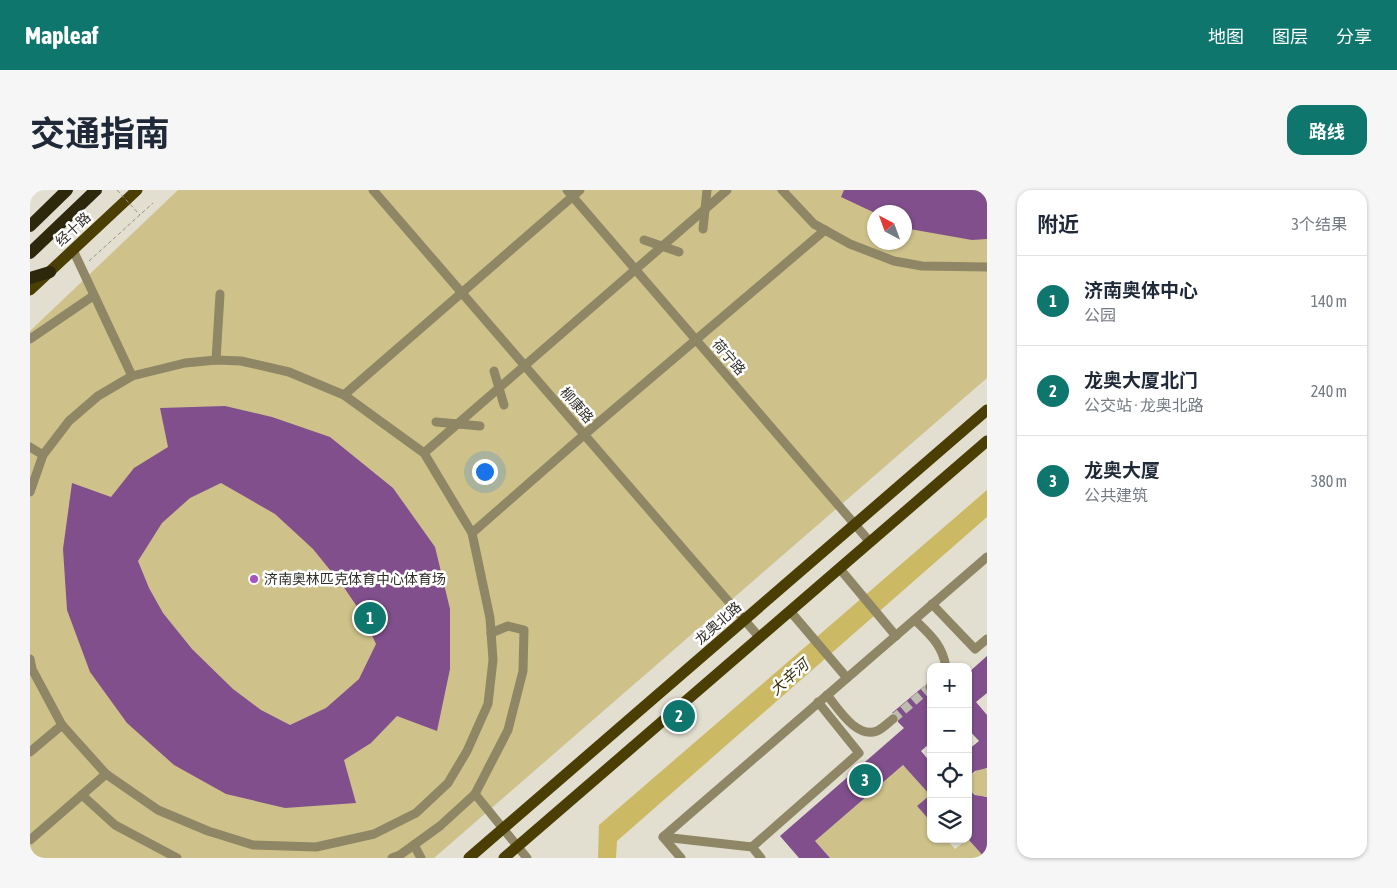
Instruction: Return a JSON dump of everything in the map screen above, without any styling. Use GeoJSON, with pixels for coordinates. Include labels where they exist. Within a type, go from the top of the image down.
{"type":"FeatureCollection","features":[{"type":"Feature","properties":{"kind":"highway"},"geometry":{"type":"LineString","coordinates":[[30,226],[67,190]]}},
{"type":"Feature","properties":{"kind":"highway","name":"经十路"},"geometry":{"type":"LineString","coordinates":[[30,253],[96,190]]}},
{"type":"Feature","properties":{"kind":"highway"},"geometry":{"type":"LineString","coordinates":[[30,278],[50,272]]}},
{"type":"Feature","properties":{"kind":"main road","name":"经十路"},"geometry":{"type":"LineString","coordinates":[[30,290],[137,190]]}},
{"type":"Feature","properties":{"kind":"main road","name":"龙奥北路"},"geometry":{"type":"LineString","coordinates":[[469,858],[987,410]]}},
{"type":"Feature","properties":{"kind":"main road"},"geometry":{"type":"LineString","coordinates":[[504,858],[987,441]]}},
{"type":"Feature","properties":{"kind":"street","name":"柳康路"},"geometry":{"type":"LineString","coordinates":[[373,190],[760,638]]}},
{"type":"Feature","properties":{"kind":"street"},"geometry":{"type":"LineString","coordinates":[[344,395],[462,293],[569,193],[580,190]]}},
{"type":"Feature","properties":{"kind":"street"},"geometry":{"type":"LineString","coordinates":[[703,232],[707,190]]}},
{"type":"Feature","properties":{"kind":"street"},"geometry":{"type":"LineString","coordinates":[[424,453],[727,190]]}},
{"type":"Feature","properties":{"kind":"street"},"geometry":{"type":"LineString","coordinates":[[782,190],[814,224],[850,244],[894,261],[922,266],[987,267]]}},
{"type":"Feature","properties":{"kind":"street","name":"荷宁路"},"geometry":{"type":"LineString","coordinates":[[569,193],[856,523],[870,542]]}},
{"type":"Feature","properties":{"kind":"street"},"geometry":{"type":"LineString","coordinates":[[472,533],[824,230]]}},
{"type":"Feature","properties":{"kind":"street"},"geometry":{"type":"LineString","coordinates":[[644,240],[680,253]]}},
{"type":"Feature","properties":{"kind":"street"},"geometry":{"type":"LineString","coordinates":[[73,250],[132,376]]}},
{"type":"Feature","properties":{"kind":"street"},"geometry":{"type":"LineString","coordinates":[[216,360],[220,294]]}},
{"type":"Feature","properties":{"kind":"street"},"geometry":{"type":"LineString","coordinates":[[30,339],[94,296]]}},
{"type":"Feature","properties":{"kind":"street"},"geometry":{"type":"LineString","coordinates":[[30,492],[43,455],[69,421],[98,396],[132,376],[186,363],[216,360],[241,362],[289,372],[344,395],[424,453],[472,533],[490,618],[494,660],[488,704],[467,751],[448,783],[416,813],[374,834],[316,847],[253,846],[208,831],[158,810],[106,774],[62,725],[32,669],[30,659]]}},
{"type":"Feature","properties":{"kind":"street"},"geometry":{"type":"LineString","coordinates":[[494,371],[504,406]]}},
{"type":"Feature","properties":{"kind":"street"},"geometry":{"type":"LineString","coordinates":[[436,422],[481,426]]}},
{"type":"Feature","properties":{"kind":"street"},"geometry":{"type":"LineString","coordinates":[[30,447],[43,455]]}},
{"type":"Feature","properties":{"kind":"street"},"geometry":{"type":"LineString","coordinates":[[663,837],[987,557]]}},
{"type":"Feature","properties":{"kind":"street"},"geometry":{"type":"LineString","coordinates":[[840,569],[896,636]]}},
{"type":"Feature","properties":{"kind":"street"},"geometry":{"type":"LineString","coordinates":[[932,604],[975,650],[987,639]]}},
{"type":"Feature","properties":{"kind":"street"},"geometry":{"type":"LineString","coordinates":[[790,612],[847,678]]}},
{"type":"Feature","properties":{"kind":"street"},"geometry":{"type":"LineString","coordinates":[[915,620],[938,644],[944,654],[945,663]]}},
{"type":"Feature","properties":{"kind":"street"},"geometry":{"type":"LineString","coordinates":[[392,858],[400,855],[440,826],[476,794],[508,730],[523,671],[524,630],[508,626],[492,633]]}},
{"type":"Feature","properties":{"kind":"street"},"geometry":{"type":"LineString","coordinates":[[827,695],[856,728],[865,732],[876,732],[893,719]]}},
{"type":"Feature","properties":{"kind":"street"},"geometry":{"type":"LineString","coordinates":[[752,847],[859,753],[818,702]]}},
{"type":"Feature","properties":{"kind":"street"},"geometry":{"type":"LineString","coordinates":[[30,752],[62,725]]}},
{"type":"Feature","properties":{"kind":"street"},"geometry":{"type":"LineString","coordinates":[[30,840],[106,774]]}},
{"type":"Feature","properties":{"kind":"street"},"geometry":{"type":"LineString","coordinates":[[476,794],[527,858]]}},
{"type":"Feature","properties":{"kind":"street"},"geometry":{"type":"LineString","coordinates":[[82,795],[115,825],[177,858]]}},
{"type":"Feature","properties":{"kind":"street"},"geometry":{"type":"LineString","coordinates":[[663,837],[752,847],[761,858]]}},
{"type":"Feature","properties":{"kind":"street"},"geometry":{"type":"LineString","coordinates":[[663,837],[681,858]]}},
{"type":"Feature","properties":{"kind":"street"},"geometry":{"type":"LineString","coordinates":[[414,845],[421,858]]}},
{"type":"Feature","properties":{"kind":"path"},"geometry":{"type":"LineString","coordinates":[[117,190],[140,215]]}},
{"type":"Feature","properties":{"kind":"path"},"geometry":{"type":"LineString","coordinates":[[81,268],[153,203]]}},
{"type":"Feature","properties":{"kind":"shaded area"},"geometry":{"type":"Polygon","coordinates":[[[178,190],[987,190],[987,378],[434,858],[30,858],[30,331],[178,190]]]}},
{"type":"Feature","properties":{"kind":"shaded area"},"geometry":{"type":"Polygon","coordinates":[[[903,765],[927,792],[927,798],[917,806],[927,817],[927,843],[950,843],[955,849],[963,843],[972,843],[985,858],[830,858],[815,841],[903,765]]]}},
{"type":"Feature","properties":{"kind":"shaded area"},"geometry":{"type":"Polygon","coordinates":[[[984,768],[987,769],[987,796],[980,796],[972,792],[972,774],[984,768]]]}},
{"type":"Feature","properties":{"kind":"water","name":"大辛河"},"geometry":{"type":"Polygon","coordinates":[[[987,490],[987,517],[617,841],[616,858],[598,858],[599,825],[987,490]]]}},
{"type":"Feature","properties":{"kind":"building"},"geometry":{"type":"Polygon","coordinates":[[[844,190],[987,190],[987,239],[972,240],[912,229],[912,205],[867,205],[867,209],[841,197],[844,190]]]}},
{"type":"Feature","properties":{"kind":"building","name":"济南奥林匹克体育中心体育场"},"geometry":{"type":"Polygon","coordinates":[[[225,406],[272,417],[330,437],[393,488],[435,547],[450,609],[450,669],[437,731],[397,716],[371,743],[344,760],[356,803],[285,808],[226,794],[174,765],[127,723],[90,672],[67,610],[63,549],[72,483],[111,497],[134,468],[168,447],[160,408],[225,406]],[[221,483],[190,498],[162,523],[138,561],[149,588],[163,613],[192,649],[233,689],[261,710],[290,725],[326,708],[359,679],[376,644],[362,614],[343,586],[313,549],[275,514],[221,483]]]}},
{"type":"Feature","properties":{"kind":"building"},"geometry":{"type":"Polygon","coordinates":[[[987,656],[987,693],[976,702],[987,715],[987,768],[972,774],[972,747],[979,741],[972,733],[972,669],[987,656]]]}},
{"type":"Feature","properties":{"kind":"building"},"geometry":{"type":"Polygon","coordinates":[[[924,686],[927,692],[927,746],[921,751],[927,758],[927,792],[903,765],[815,841],[830,858],[799,858],[780,836],[904,728],[898,722],[898,715],[892,713],[924,686]]]}},
{"type":"Feature","properties":{"kind":"building"},"geometry":{"type":"Polygon","coordinates":[[[972,792],[975,795],[987,797],[987,858],[972,843],[972,792]]]}},
{"type":"Feature","properties":{"kind":"building"},"geometry":{"type":"Polygon","coordinates":[[[927,798],[927,817],[917,806],[927,798]]]}},
{"type":"Feature","properties":{"kind":"tunnel"},"geometry":{"type":"LineString","coordinates":[[893,719],[927,690]]}},
{"type":"Feature","properties":{"kind":"place","name":"济南奥林匹克体育中心体育场"},"geometry":{"type":"Point","coordinates":[254,579]}},
{"type":"Feature","properties":{"kind":"place","name":"济南奥体中心"},"geometry":{"type":"Point","coordinates":[370,618]}},
{"type":"Feature","properties":{"kind":"place","name":"龙奥大厦北门"},"geometry":{"type":"Point","coordinates":[679,716]}},
{"type":"Feature","properties":{"kind":"place","name":"龙奥大厦"},"geometry":{"type":"Point","coordinates":[865,780]}}]}
